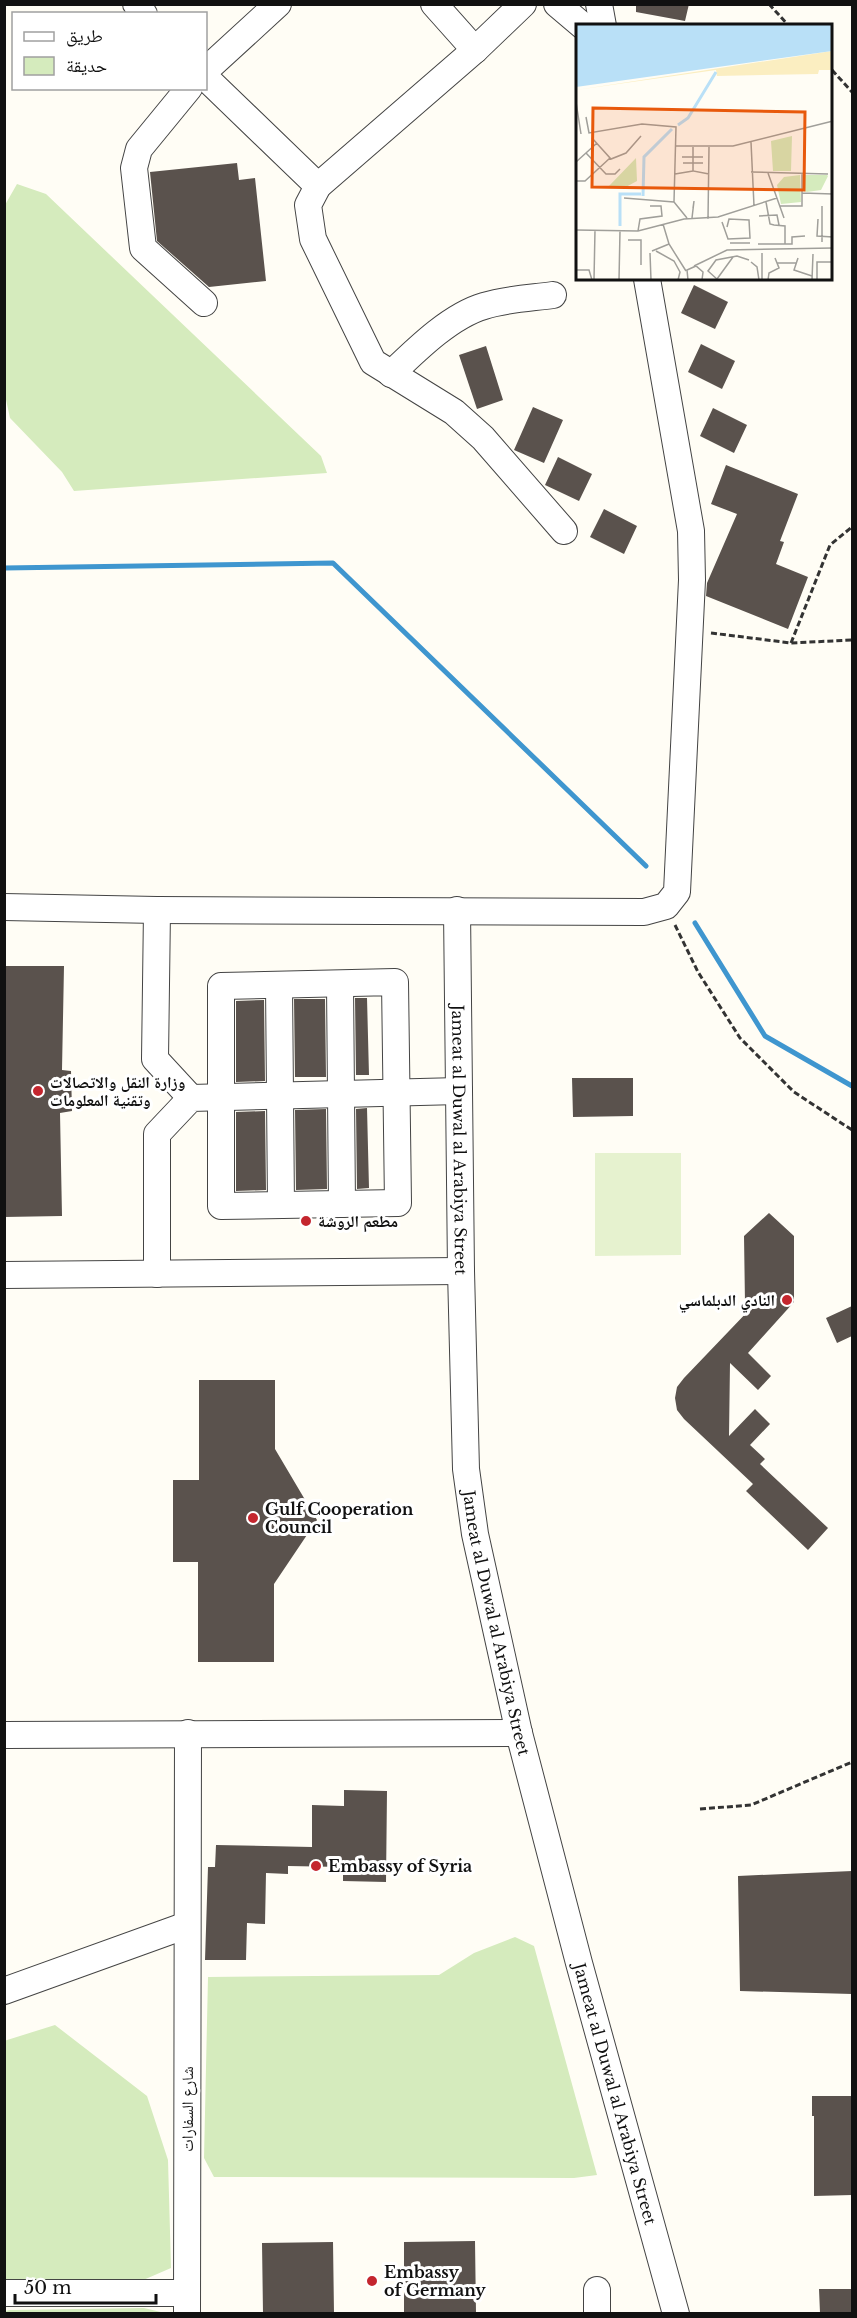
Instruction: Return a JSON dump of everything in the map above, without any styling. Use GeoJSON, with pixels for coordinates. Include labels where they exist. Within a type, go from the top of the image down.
{"type":"FeatureCollection","features":[{"type":"Feature","properties":{"kind":"street"},"geometry":{"type":"LineString","coordinates":[[207,69],[278,4]]}},
{"type":"Feature","properties":{"kind":"street"},"geometry":{"type":"LineString","coordinates":[[434,4],[475,50]]}},
{"type":"Feature","properties":{"kind":"street"},"geometry":{"type":"LineString","coordinates":[[523,4],[475,50],[318,186],[308,205],[313,238],[373,362],[454,412],[483,438],[564,531]]}},
{"type":"Feature","properties":{"kind":"street"},"geometry":{"type":"LineString","coordinates":[[557,4],[581,24]]}},
{"type":"Feature","properties":{"kind":"street"},"geometry":{"type":"LineString","coordinates":[[599,4],[603,24]]}},
{"type":"Feature","properties":{"kind":"street"},"geometry":{"type":"LineString","coordinates":[[207,79],[318,186]]}},
{"type":"Feature","properties":{"kind":"street"},"geometry":{"type":"LineString","coordinates":[[187,90],[139,149],[134,168],[143,248],[204,303]]}},
{"type":"Feature","properties":{"kind":"street"},"geometry":{"type":"LineString","coordinates":[[4,907],[157,910],[644,912],[666,906],[677,892],[692,579],[691,531],[647,280]]}},
{"type":"Feature","properties":{"kind":"street"},"geometry":{"type":"LineString","coordinates":[[391,374],[418,348],[468,312],[486,305],[554,295]]}},
{"type":"Feature","properties":{"kind":"street"},"geometry":{"type":"LineString","coordinates":[[157,910],[155,1059],[191,1098]]}},
{"type":"Feature","properties":{"kind":"street","name":"Jameat al Duwal al Arabiya Street"},"geometry":{"type":"LineString","coordinates":[[457,910],[461,1272],[466,1469],[484,1579],[519,1733],[579,1963],[676,2313]]}},
{"type":"Feature","properties":{"kind":"street"},"geometry":{"type":"LineString","coordinates":[[395,982],[398,1203],[221,1206],[221,986],[279,985],[395,982]]}},
{"type":"Feature","properties":{"kind":"street"},"geometry":{"type":"LineString","coordinates":[[340,984],[342,1204]]}},
{"type":"Feature","properties":{"kind":"street"},"geometry":{"type":"LineString","coordinates":[[279,985],[281,1205]]}},
{"type":"Feature","properties":{"kind":"street"},"geometry":{"type":"LineString","coordinates":[[157,1274],[157,1134],[191,1098],[459,1091]]}},
{"type":"Feature","properties":{"kind":"street"},"geometry":{"type":"LineString","coordinates":[[4,1275],[461,1272]]}},
{"type":"Feature","properties":{"kind":"street","name":"شارع السفارات"},"geometry":{"type":"LineString","coordinates":[[4,2294],[187,2303],[188,1733]]}},
{"type":"Feature","properties":{"kind":"street"},"geometry":{"type":"LineString","coordinates":[[4,1735],[519,1733]]}},
{"type":"Feature","properties":{"kind":"street"},"geometry":{"type":"LineString","coordinates":[[4,1991],[187,1925]]}},
{"type":"Feature","properties":{"kind":"path"},"geometry":{"type":"LineString","coordinates":[[769,4],[787,24]]}},
{"type":"Feature","properties":{"kind":"path"},"geometry":{"type":"LineString","coordinates":[[833,72],[852,92]]}},
{"type":"Feature","properties":{"kind":"path"},"geometry":{"type":"LineString","coordinates":[[791,643],[830,545],[852,527]]}},
{"type":"Feature","properties":{"kind":"path"},"geometry":{"type":"LineString","coordinates":[[689,631],[791,643],[852,640]]}},
{"type":"Feature","properties":{"kind":"path"},"geometry":{"type":"LineString","coordinates":[[666,906],[698,972],[740,1038],[794,1092],[852,1130]]}},
{"type":"Feature","properties":{"kind":"path"},"geometry":{"type":"LineString","coordinates":[[700,1809],[752,1805],[852,1762]]}},
{"type":"Feature","properties":{"kind":"green space"},"geometry":{"type":"Polygon","coordinates":[[[17,184],[46,194],[321,456],[327,473],[74,491],[62,472],[10,418],[5,395],[5,205],[17,184]]]}},
{"type":"Feature","properties":{"kind":"green space"},"geometry":{"type":"Polygon","coordinates":[[[595,1153],[681,1153],[681,1255],[595,1256],[595,1153]]]}},
{"type":"Feature","properties":{"kind":"green space"},"geometry":{"type":"Polygon","coordinates":[[[515,1937],[534,1946],[597,2175],[574,2178],[214,2177],[204,2158],[208,1977],[439,1975],[474,1953],[515,1937]]]}},
{"type":"Feature","properties":{"kind":"green space"},"geometry":{"type":"Polygon","coordinates":[[[55,2025],[147,2096],[168,2160],[171,2268],[141,2281],[5,2282],[4,2041],[55,2025]]]}},
{"type":"Feature","properties":{"kind":"green space"},"geometry":{"type":"Polygon","coordinates":[[[144,2308],[165,2313],[4,2313],[10,2310],[144,2308]]]}},
{"type":"Feature","properties":{"kind":"building"},"geometry":{"type":"Polygon","coordinates":[[[636,4],[689,4],[685,21],[636,12],[636,4]]]}},
{"type":"Feature","properties":{"kind":"building"},"geometry":{"type":"Polygon","coordinates":[[[237,163],[239,180],[255,178],[266,281],[209,287],[157,241],[150,172],[237,163]]]}},
{"type":"Feature","properties":{"kind":"building"},"geometry":{"type":"Polygon","coordinates":[[[694,285],[728,302],[715,329],[681,313],[694,285]]]}},
{"type":"Feature","properties":{"kind":"building"},"geometry":{"type":"Polygon","coordinates":[[[701,344],[735,361],[722,389],[688,372],[701,344]]]}},
{"type":"Feature","properties":{"kind":"building"},"geometry":{"type":"Polygon","coordinates":[[[486,346],[503,400],[477,409],[459,355],[486,346]]]}},
{"type":"Feature","properties":{"kind":"building"},"geometry":{"type":"Polygon","coordinates":[[[533,407],[563,420],[544,463],[514,450],[533,407]]]}},
{"type":"Feature","properties":{"kind":"building"},"geometry":{"type":"Polygon","coordinates":[[[713,408],[747,425],[734,453],[700,436],[713,408]]]}},
{"type":"Feature","properties":{"kind":"building"},"geometry":{"type":"Polygon","coordinates":[[[558,457],[592,474],[579,501],[545,485],[558,457]]]}},
{"type":"Feature","properties":{"kind":"building"},"geometry":{"type":"Polygon","coordinates":[[[726,465],[798,494],[780,541],[784,542],[776,564],[808,577],[788,629],[706,596],[707,583],[737,514],[711,504],[726,465]]]}},
{"type":"Feature","properties":{"kind":"building"},"geometry":{"type":"Polygon","coordinates":[[[604,509],[637,526],[624,554],[590,537],[604,509]]]}},
{"type":"Feature","properties":{"kind":"building","name":"وزارة النقل والاتصالات وتقنية المعلومات"},"geometry":{"type":"Polygon","coordinates":[[[4,966],[64,966],[62,1070],[71,1071],[72,1111],[60,1113],[62,1216],[4,1217],[4,966]]]}},
{"type":"Feature","properties":{"kind":"building"},"geometry":{"type":"Polygon","coordinates":[[[355,998],[367,998],[369,1075],[356,1075],[355,998]]]}},
{"type":"Feature","properties":{"kind":"building"},"geometry":{"type":"Polygon","coordinates":[[[294,999],[325,999],[326,1077],[295,1077],[294,999]]]}},
{"type":"Feature","properties":{"kind":"building"},"geometry":{"type":"Polygon","coordinates":[[[264,1000],[265,1081],[236,1082],[236,1001],[264,1000]]]}},
{"type":"Feature","properties":{"kind":"building"},"geometry":{"type":"Polygon","coordinates":[[[572,1078],[633,1078],[633,1116],[573,1117],[572,1078]]]}},
{"type":"Feature","properties":{"kind":"building"},"geometry":{"type":"Polygon","coordinates":[[[367,1108],[369,1188],[357,1189],[356,1109],[367,1108]]]}},
{"type":"Feature","properties":{"kind":"building"},"geometry":{"type":"Polygon","coordinates":[[[326,1109],[327,1189],[296,1190],[295,1110],[326,1109]]]}},
{"type":"Feature","properties":{"kind":"building"},"geometry":{"type":"Polygon","coordinates":[[[265,1111],[266,1190],[236,1191],[236,1112],[265,1111]]]}},
{"type":"Feature","properties":{"kind":"building"},"geometry":{"type":"Polygon","coordinates":[[[769,1213],[794,1236],[794,1302],[748,1353],[771,1376],[758,1390],[730,1363],[729,1436],[755,1409],[770,1424],[750,1445],[765,1459],[760,1464],[828,1528],[808,1550],[746,1491],[753,1484],[684,1419],[677,1410],[675,1398],[677,1387],[684,1378],[751,1308],[745,1303],[744,1236],[769,1213]]]}},
{"type":"Feature","properties":{"kind":"building"},"geometry":{"type":"Polygon","coordinates":[[[852,1306],[852,1336],[837,1343],[826,1318],[852,1306]]]}},
{"type":"Feature","properties":{"kind":"building"},"geometry":{"type":"Polygon","coordinates":[[[199,1380],[275,1380],[275,1449],[317,1520],[274,1584],[274,1662],[198,1662],[198,1562],[173,1562],[173,1480],[199,1480],[199,1380]]]}},
{"type":"Feature","properties":{"kind":"building"},"geometry":{"type":"Polygon","coordinates":[[[344,1790],[387,1791],[386,1882],[343,1881],[343,1867],[288,1866],[288,1874],[266,1873],[265,1924],[247,1923],[246,1960],[205,1960],[208,1867],[215,1867],[216,1845],[312,1847],[312,1805],[344,1806],[344,1790]]]}},
{"type":"Feature","properties":{"kind":"building"},"geometry":{"type":"Polygon","coordinates":[[[852,1871],[852,1994],[740,1991],[738,1876],[852,1871]]]}},
{"type":"Feature","properties":{"kind":"building"},"geometry":{"type":"Polygon","coordinates":[[[812,2096],[852,2096],[852,2195],[814,2196],[812,2096]]]}},
{"type":"Feature","properties":{"kind":"building"},"geometry":{"type":"Polygon","coordinates":[[[475,2241],[476,2313],[404,2313],[404,2242],[475,2241]]]}},
{"type":"Feature","properties":{"kind":"building"},"geometry":{"type":"Polygon","coordinates":[[[333,2242],[334,2313],[263,2313],[262,2243],[333,2242]]]}},
{"type":"Feature","properties":{"kind":"building"},"geometry":{"type":"Polygon","coordinates":[[[819,2289],[852,2289],[852,2313],[820,2313],[819,2289]]]}},
{"type":"Feature","properties":{"kind":"waterway"},"geometry":{"type":"LineString","coordinates":[[4,568],[333,563],[646,866]]}},
{"type":"Feature","properties":{"kind":"waterway"},"geometry":{"type":"LineString","coordinates":[[695,923],[765,1036],[852,1086]]}},
{"type":"Feature","properties":{"kind":"place","name":"وزارة النقل والاتصالات وتقنية المعلومات"},"geometry":{"type":"Point","coordinates":[38,1091]}},
{"type":"Feature","properties":{"kind":"place","name":"مطعم الروشة"},"geometry":{"type":"Point","coordinates":[306,1221]}},
{"type":"Feature","properties":{"kind":"place","name":"النادي الدبلماسي"},"geometry":{"type":"Point","coordinates":[787,1300]}},
{"type":"Feature","properties":{"kind":"place","name":"Gulf Cooperation Council"},"geometry":{"type":"Point","coordinates":[253,1518]}},
{"type":"Feature","properties":{"kind":"place","name":"Embassy of Syria"},"geometry":{"type":"Point","coordinates":[316,1866]}},
{"type":"Feature","properties":{"kind":"place","name":"Embassy of Germany"},"geometry":{"type":"Point","coordinates":[372,2281]}}]}
